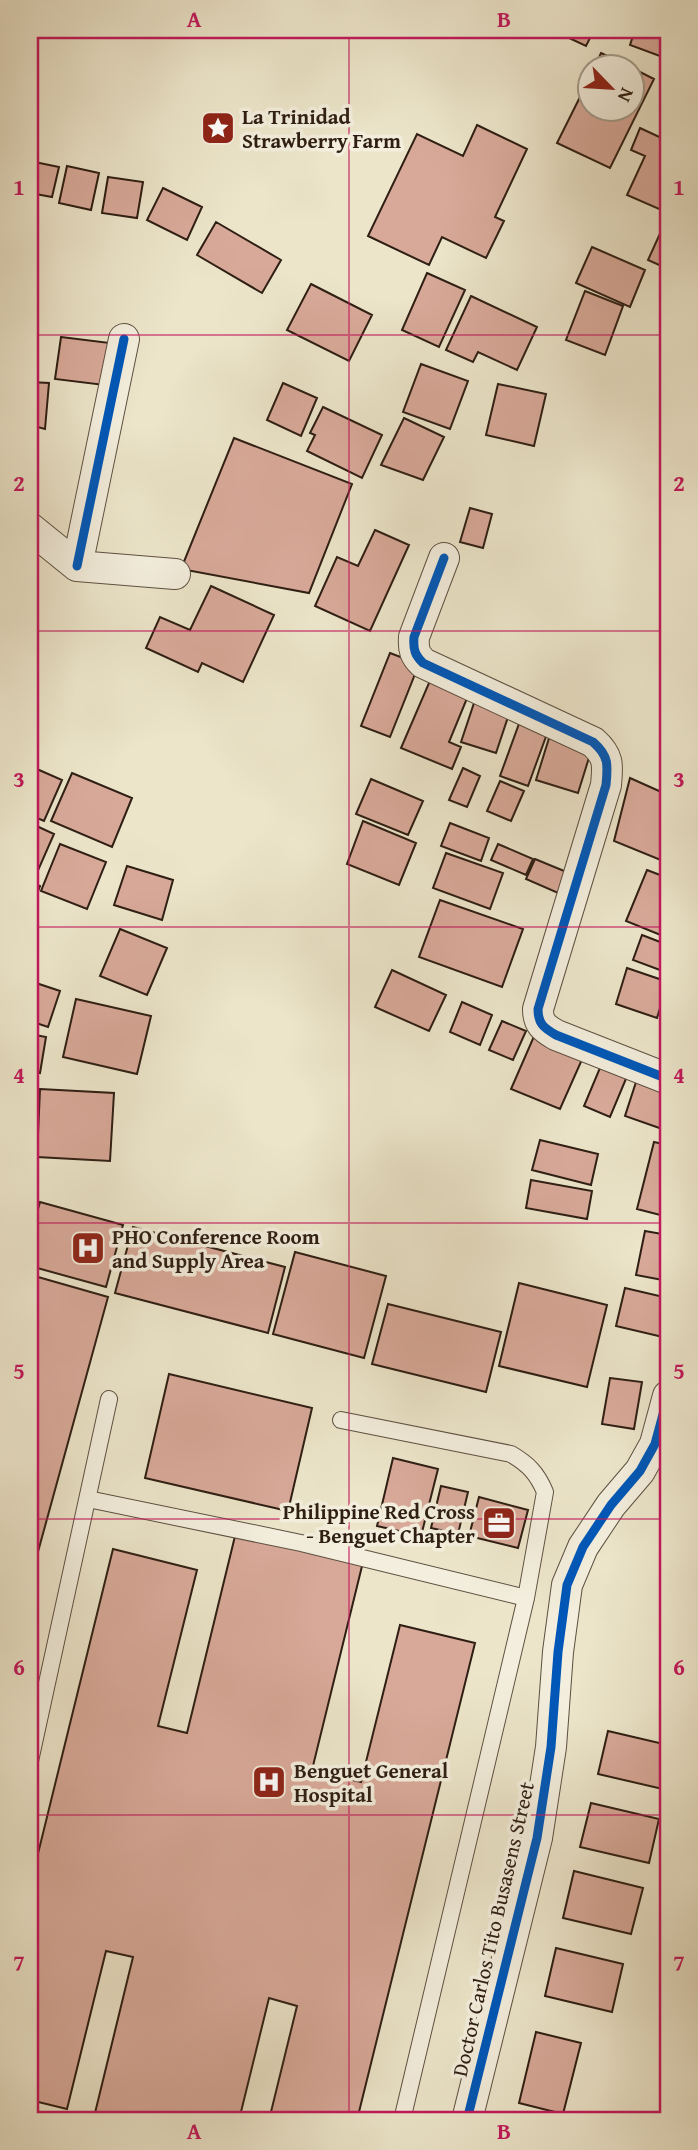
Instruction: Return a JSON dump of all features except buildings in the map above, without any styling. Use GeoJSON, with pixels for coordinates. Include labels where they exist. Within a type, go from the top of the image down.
{"type":"FeatureCollection","features":[{"type":"Feature","properties":{"kind":"street"},"geometry":{"type":"LineString","coordinates":[[77,566],[124,339]]}},
{"type":"Feature","properties":{"kind":"street"},"geometry":{"type":"LineString","coordinates":[[30,528],[77,566],[175,574]]}},
{"type":"Feature","properties":{"kind":"street"},"geometry":{"type":"LineString","coordinates":[[444,558],[414,637],[415,655],[424,663],[593,742],[605,752],[608,763],[606,785],[538,1009],[538,1020],[543,1028],[556,1035],[668,1079]]}},
{"type":"Feature","properties":{"kind":"street","name":"Doctor Carlos Tito Busasens Street"},"geometry":{"type":"LineString","coordinates":[[467,2120],[537,1838],[551,1747],[558,1652],[567,1585],[583,1547],[611,1504],[640,1471],[655,1444],[668,1396]]}},
{"type":"Feature","properties":{"kind":"lane"},"geometry":{"type":"LineString","coordinates":[[30,1761],[109,1399]]}},
{"type":"Feature","properties":{"kind":"lane"},"geometry":{"type":"LineString","coordinates":[[341,1420],[511,1454],[527,1463],[539,1478],[545,1492],[526,1598],[402,2120]]}},
{"type":"Feature","properties":{"kind":"lane"},"geometry":{"type":"LineString","coordinates":[[89,1499],[301,1543],[526,1598]]}},
{"type":"Feature","properties":{"kind":"cycle path"},"geometry":{"type":"LineString","coordinates":[[77,566],[124,339]]}},
{"type":"Feature","properties":{"kind":"cycle path"},"geometry":{"type":"LineString","coordinates":[[444,558],[414,637],[414,649],[418,657],[423,663],[593,742],[606,761],[606,785],[538,1009],[541,1022],[556,1035],[668,1079]]}},
{"type":"Feature","properties":{"kind":"cycle path"},"geometry":{"type":"LineString","coordinates":[[467,2120],[537,1838],[551,1747],[558,1652],[567,1585],[583,1547],[611,1505],[640,1471],[655,1444],[668,1396]]}},
{"type":"Feature","properties":{"kind":"place","name":"La Trinidad Strawberry Farm"},"geometry":{"type":"Point","coordinates":[218,128]}},
{"type":"Feature","properties":{"kind":"place","name":"PHO Conference Room and Supply Area"},"geometry":{"type":"Point","coordinates":[88,1248]}},
{"type":"Feature","properties":{"kind":"place","name":"Philippine Red Cross - Benguet Chapter"},"geometry":{"type":"Point","coordinates":[499,1523]}},
{"type":"Feature","properties":{"kind":"place","name":"Benguet General Hospital"},"geometry":{"type":"Point","coordinates":[269,1782]}}]}
